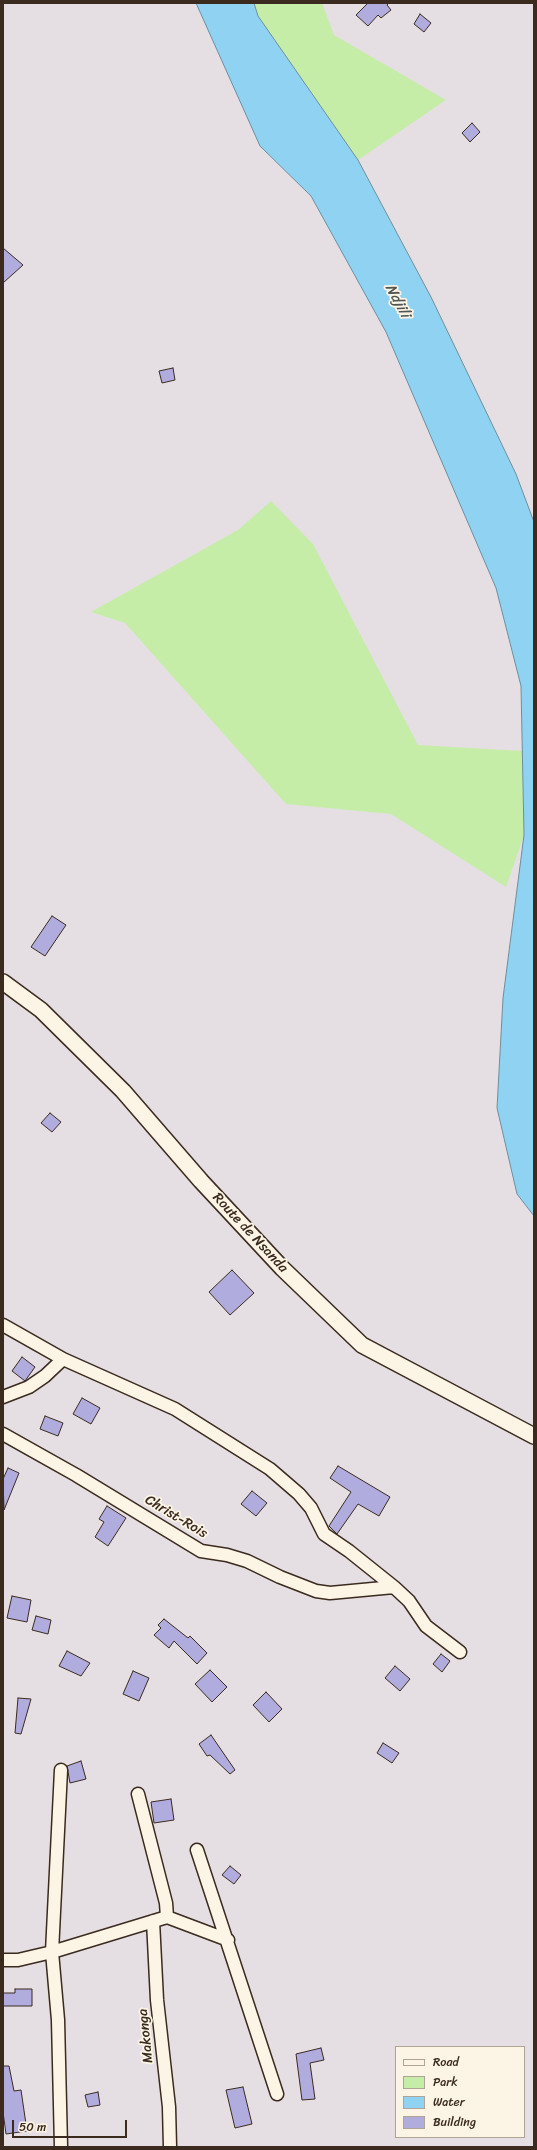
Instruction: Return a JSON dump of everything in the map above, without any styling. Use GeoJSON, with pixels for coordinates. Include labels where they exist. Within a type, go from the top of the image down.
{"type":"FeatureCollection","features":[{"type":"Feature","properties":{"kind":"street","name":"Route de Nsanda"},"geometry":{"type":"LineString","coordinates":[[3,982],[41,1010],[123,1091],[202,1181],[282,1268],[362,1345],[534,1436]]}},
{"type":"Feature","properties":{"kind":"street"},"geometry":{"type":"LineString","coordinates":[[3,1325],[63,1359],[175,1409],[225,1438],[270,1469],[299,1494],[311,1508],[324,1534],[349,1551],[409,1601],[426,1626],[460,1652]]}},
{"type":"Feature","properties":{"kind":"street"},"geometry":{"type":"LineString","coordinates":[[3,1397],[29,1388],[45,1376],[63,1359]]}},
{"type":"Feature","properties":{"kind":"street","name":"Christ-Rois"},"geometry":{"type":"LineString","coordinates":[[3,1434],[76,1475],[201,1551],[227,1555],[247,1561],[280,1577],[316,1591],[330,1593],[394,1588]]}},
{"type":"Feature","properties":{"kind":"street"},"geometry":{"type":"LineString","coordinates":[[61,1770],[52,1952],[58,2020],[61,2147]]}},
{"type":"Feature","properties":{"kind":"street"},"geometry":{"type":"LineString","coordinates":[[138,1794],[166,1902],[167,1917]]}},
{"type":"Feature","properties":{"kind":"street"},"geometry":{"type":"LineString","coordinates":[[197,1850],[228,1940],[277,2094]]}},
{"type":"Feature","properties":{"kind":"street"},"geometry":{"type":"LineString","coordinates":[[3,1960],[18,1960],[52,1952],[167,1917],[228,1940]]}},
{"type":"Feature","properties":{"kind":"street","name":"Makonga"},"geometry":{"type":"LineString","coordinates":[[153,1921],[157,2000],[169,2107],[170,2147]]}},
{"type":"Feature","properties":{"kind":"green space"},"geometry":{"type":"Polygon","coordinates":[[[254,3],[322,3],[334,35],[446,100],[358,160],[258,16],[254,3]]]}},
{"type":"Feature","properties":{"kind":"green space"},"geometry":{"type":"Polygon","coordinates":[[[271,501],[313,544],[418,745],[522,751],[524,835],[506,887],[391,814],[286,804],[125,623],[91,612],[238,530],[271,501]]]}},
{"type":"Feature","properties":{"kind":"water","name":"Ndjili"},"geometry":{"type":"Polygon","coordinates":[[[196,3],[254,3],[258,16],[358,160],[431,297],[516,474],[534,522],[534,1216],[517,1194],[497,1108],[503,998],[524,835],[521,686],[496,588],[386,332],[311,196],[260,146],[196,3]]]}},
{"type":"Feature","properties":{"kind":"building"},"geometry":{"type":"Polygon","coordinates":[[[368,3],[389,3],[387,5],[391,10],[381,18],[378,15],[368,26],[356,15],[368,3]]]}},
{"type":"Feature","properties":{"kind":"building"},"geometry":{"type":"Polygon","coordinates":[[[420,14],[431,23],[424,32],[414,24],[420,14]]]}},
{"type":"Feature","properties":{"kind":"building"},"geometry":{"type":"Polygon","coordinates":[[[472,123],[480,132],[470,142],[462,133],[472,123]]]}},
{"type":"Feature","properties":{"kind":"building"},"geometry":{"type":"Polygon","coordinates":[[[3,248],[23,265],[3,283],[3,248]]]}},
{"type":"Feature","properties":{"kind":"building"},"geometry":{"type":"Polygon","coordinates":[[[173,368],[175,380],[162,383],[159,371],[173,368]]]}},
{"type":"Feature","properties":{"kind":"building"},"geometry":{"type":"Polygon","coordinates":[[[52,916],[66,925],[45,956],[31,947],[52,916]]]}},
{"type":"Feature","properties":{"kind":"building"},"geometry":{"type":"Polygon","coordinates":[[[50,1113],[61,1122],[52,1132],[41,1123],[50,1113]]]}},
{"type":"Feature","properties":{"kind":"building"},"geometry":{"type":"Polygon","coordinates":[[[232,1270],[254,1293],[230,1315],[209,1292],[232,1270]]]}},
{"type":"Feature","properties":{"kind":"building"},"geometry":{"type":"Polygon","coordinates":[[[22,1357],[35,1367],[25,1381],[12,1371],[22,1357]]]}},
{"type":"Feature","properties":{"kind":"building"},"geometry":{"type":"Polygon","coordinates":[[[82,1398],[100,1408],[91,1424],[73,1414],[82,1398]]]}},
{"type":"Feature","properties":{"kind":"building"},"geometry":{"type":"Polygon","coordinates":[[[45,1416],[63,1423],[58,1436],[40,1429],[45,1416]]]}},
{"type":"Feature","properties":{"kind":"building"},"geometry":{"type":"Polygon","coordinates":[[[338,1466],[390,1497],[379,1516],[358,1504],[337,1534],[329,1526],[351,1492],[330,1478],[338,1466]]]}},
{"type":"Feature","properties":{"kind":"building"},"geometry":{"type":"Polygon","coordinates":[[[8,1468],[19,1473],[4,1510],[3,1479],[8,1468]]]}},
{"type":"Feature","properties":{"kind":"building"},"geometry":{"type":"Polygon","coordinates":[[[252,1491],[267,1503],[256,1516],[241,1504],[252,1491]]]}},
{"type":"Feature","properties":{"kind":"building"},"geometry":{"type":"Polygon","coordinates":[[[107,1506],[126,1518],[108,1546],[95,1537],[104,1522],[99,1519],[107,1506]]]}},
{"type":"Feature","properties":{"kind":"building"},"geometry":{"type":"Polygon","coordinates":[[[12,1596],[31,1600],[27,1622],[7,1618],[12,1596]]]}},
{"type":"Feature","properties":{"kind":"building"},"geometry":{"type":"Polygon","coordinates":[[[36,1616],[51,1620],[48,1634],[32,1630],[36,1616]]]}},
{"type":"Feature","properties":{"kind":"building"},"geometry":{"type":"Polygon","coordinates":[[[164,1619],[188,1638],[190,1636],[207,1653],[197,1664],[174,1641],[169,1648],[154,1635],[161,1628],[158,1625],[164,1619]]]}},
{"type":"Feature","properties":{"kind":"building"},"geometry":{"type":"Polygon","coordinates":[[[67,1651],[90,1663],[81,1676],[59,1666],[67,1651]]]}},
{"type":"Feature","properties":{"kind":"building"},"geometry":{"type":"Polygon","coordinates":[[[441,1654],[450,1661],[442,1672],[433,1664],[441,1654]]]}},
{"type":"Feature","properties":{"kind":"building"},"geometry":{"type":"Polygon","coordinates":[[[395,1666],[410,1679],[400,1691],[385,1678],[395,1666]]]}},
{"type":"Feature","properties":{"kind":"building"},"geometry":{"type":"Polygon","coordinates":[[[210,1670],[227,1687],[212,1702],[195,1684],[210,1670]]]}},
{"type":"Feature","properties":{"kind":"building"},"geometry":{"type":"Polygon","coordinates":[[[133,1671],[149,1678],[139,1701],[123,1694],[133,1671]]]}},
{"type":"Feature","properties":{"kind":"building"},"geometry":{"type":"Polygon","coordinates":[[[266,1692],[282,1709],[269,1722],[253,1705],[266,1692]]]}},
{"type":"Feature","properties":{"kind":"building"},"geometry":{"type":"Polygon","coordinates":[[[18,1698],[31,1699],[21,1734],[15,1733],[18,1698]]]}},
{"type":"Feature","properties":{"kind":"building"},"geometry":{"type":"Polygon","coordinates":[[[211,1735],[235,1770],[230,1774],[210,1755],[207,1756],[199,1744],[211,1735]]]}},
{"type":"Feature","properties":{"kind":"building"},"geometry":{"type":"Polygon","coordinates":[[[383,1743],[399,1753],[392,1763],[377,1753],[383,1743]]]}},
{"type":"Feature","properties":{"kind":"building"},"geometry":{"type":"Polygon","coordinates":[[[81,1761],[86,1779],[70,1783],[67,1766],[81,1761]]]}},
{"type":"Feature","properties":{"kind":"building"},"geometry":{"type":"Polygon","coordinates":[[[171,1799],[174,1820],[154,1823],[151,1802],[171,1799]]]}},
{"type":"Feature","properties":{"kind":"building"},"geometry":{"type":"Polygon","coordinates":[[[230,1866],[241,1875],[234,1884],[222,1875],[230,1866]]]}},
{"type":"Feature","properties":{"kind":"building"},"geometry":{"type":"Polygon","coordinates":[[[15,1989],[32,1989],[32,2006],[3,2006],[3,1993],[15,1993],[15,1989]]]}},
{"type":"Feature","properties":{"kind":"building"},"geometry":{"type":"Polygon","coordinates":[[[321,2048],[324,2060],[310,2063],[315,2099],[302,2100],[296,2054],[321,2048]]]}},
{"type":"Feature","properties":{"kind":"building"},"geometry":{"type":"Polygon","coordinates":[[[3,2066],[9,2066],[14,2091],[21,2090],[27,2131],[6,2134],[3,2112],[3,2066]]]}},
{"type":"Feature","properties":{"kind":"building"},"geometry":{"type":"Polygon","coordinates":[[[243,2087],[252,2124],[235,2128],[226,2090],[243,2087]]]}},
{"type":"Feature","properties":{"kind":"building"},"geometry":{"type":"Polygon","coordinates":[[[98,2092],[100,2105],[88,2107],[85,2095],[98,2092]]]}}]}
